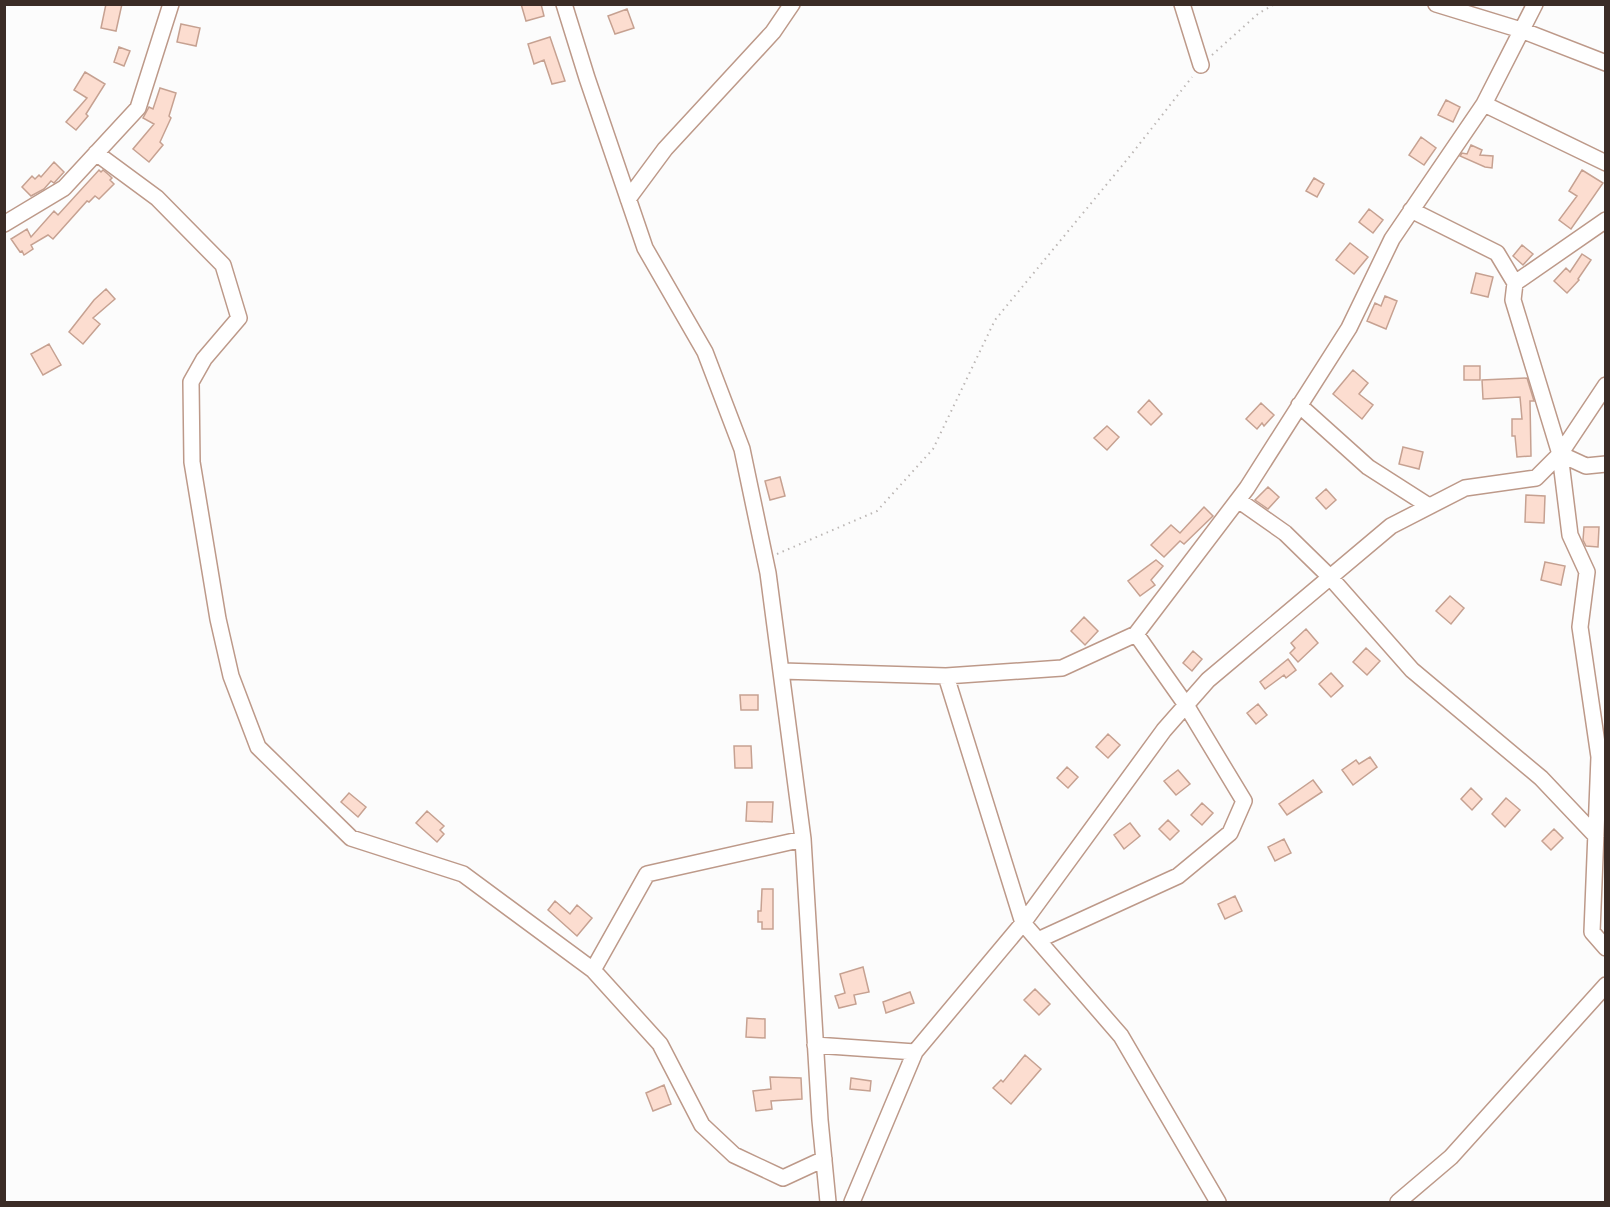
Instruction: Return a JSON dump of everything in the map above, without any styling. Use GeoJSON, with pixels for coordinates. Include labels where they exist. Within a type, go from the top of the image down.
{"type":"FeatureCollection","features":[{"type":"Feature","properties":{"kind":"street"},"geometry":{"type":"LineString","coordinates":[[4,224],[64,188],[138,108],[171,4]]}},
{"type":"Feature","properties":{"kind":"street"},"geometry":{"type":"LineString","coordinates":[[564,4],[586,78],[645,248],[705,352],[742,449],[765,559],[803,839],[815,1045],[828,1203]]}},
{"type":"Feature","properties":{"kind":"street"},"geometry":{"type":"LineString","coordinates":[[628,199],[665,149],[773,32],[792,4]]}},
{"type":"Feature","properties":{"kind":"street"},"geometry":{"type":"LineString","coordinates":[[1182,4],[1201,65]]}},
{"type":"Feature","properties":{"kind":"street"},"geometry":{"type":"LineString","coordinates":[[1436,4],[1521,30],[1605,63]]}},
{"type":"Feature","properties":{"kind":"street"},"geometry":{"type":"LineString","coordinates":[[782,671],[946,676],[1062,668],[1136,634],[1238,500],[1348,328],[1392,239],[1484,104],[1535,4]]}},
{"type":"Feature","properties":{"kind":"street"},"geometry":{"type":"LineString","coordinates":[[1484,104],[1605,163]]}},
{"type":"Feature","properties":{"kind":"street"},"geometry":{"type":"LineString","coordinates":[[96,153],[158,198],[223,265],[239,318],[204,359],[191,382],[192,462],[218,619],[231,676],[258,747],[351,838],[463,874],[593,970],[660,1044],[702,1125],[734,1155],[783,1178],[824,1159]]}},
{"type":"Feature","properties":{"kind":"street"},"geometry":{"type":"LineString","coordinates":[[1411,210],[1497,253],[1515,283],[1513,300],[1560,454],[1570,535],[1587,572],[1580,627],[1599,757],[1592,932],[1605,948]]}},
{"type":"Feature","properties":{"kind":"street"},"geometry":{"type":"LineString","coordinates":[[1515,283],[1605,220]]}},
{"type":"Feature","properties":{"kind":"street"},"geometry":{"type":"LineString","coordinates":[[852,1203],[915,1052],[1023,923],[1164,730],[1208,680],[1391,526],[1465,488],[1536,478],[1560,454],[1605,386]]}},
{"type":"Feature","properties":{"kind":"street"},"geometry":{"type":"LineString","coordinates":[[1299,405],[1368,467],[1429,506]]}},
{"type":"Feature","properties":{"kind":"street"},"geometry":{"type":"LineString","coordinates":[[1560,454],[1586,466],[1605,464]]}},
{"type":"Feature","properties":{"kind":"street"},"geometry":{"type":"LineString","coordinates":[[1238,500],[1285,533],[1330,577],[1412,670],[1541,778],[1596,836]]}},
{"type":"Feature","properties":{"kind":"street"},"geometry":{"type":"LineString","coordinates":[[1038,940],[1178,876],[1230,833],[1244,801],[1186,705],[1136,634]]}},
{"type":"Feature","properties":{"kind":"street"},"geometry":{"type":"LineString","coordinates":[[946,676],[1023,923],[1121,1036],[1218,1203]]}},
{"type":"Feature","properties":{"kind":"street"},"geometry":{"type":"LineString","coordinates":[[593,970],[646,874],[803,839]]}},
{"type":"Feature","properties":{"kind":"street"},"geometry":{"type":"LineString","coordinates":[[1398,1203],[1451,1157],[1605,985]]}},
{"type":"Feature","properties":{"kind":"street"},"geometry":{"type":"LineString","coordinates":[[815,1045],[915,1052]]}},
{"type":"Feature","properties":{"kind":"path"},"geometry":{"type":"LineString","coordinates":[[765,559],[877,511],[933,449],[995,320],[1130,156],[1201,65],[1259,13],[1275,4]]}},
{"type":"Feature","properties":{"kind":"building"},"geometry":{"type":"Polygon","coordinates":[[[106,4],[122,4],[116,31],[101,28],[106,4]]]}},
{"type":"Feature","properties":{"kind":"building"},"geometry":{"type":"Polygon","coordinates":[[[521,4],[541,4],[544,16],[526,21],[521,4]]]}},
{"type":"Feature","properties":{"kind":"building"},"geometry":{"type":"Polygon","coordinates":[[[627,9],[634,28],[615,34],[608,16],[627,9]]]}},
{"type":"Feature","properties":{"kind":"building"},"geometry":{"type":"Polygon","coordinates":[[[181,24],[200,28],[196,46],[177,42],[181,24]]]}},
{"type":"Feature","properties":{"kind":"building"},"geometry":{"type":"Polygon","coordinates":[[[550,37],[565,81],[552,84],[544,60],[534,64],[528,44],[550,37]]]}},
{"type":"Feature","properties":{"kind":"building"},"geometry":{"type":"Polygon","coordinates":[[[119,47],[130,51],[124,66],[114,62],[119,47]]]}},
{"type":"Feature","properties":{"kind":"building"},"geometry":{"type":"Polygon","coordinates":[[[85,72],[105,84],[86,114],[88,116],[76,130],[66,122],[87,98],[74,90],[85,72]]]}},
{"type":"Feature","properties":{"kind":"building"},"geometry":{"type":"Polygon","coordinates":[[[160,88],[176,93],[169,116],[171,118],[160,142],[163,145],[149,162],[133,149],[154,124],[143,118],[149,107],[153,109],[160,88]]]}},
{"type":"Feature","properties":{"kind":"building"},"geometry":{"type":"Polygon","coordinates":[[[1446,100],[1460,107],[1453,122],[1438,115],[1446,100]]]}},
{"type":"Feature","properties":{"kind":"building"},"geometry":{"type":"Polygon","coordinates":[[[1421,137],[1436,148],[1424,165],[1409,155],[1421,137]]]}},
{"type":"Feature","properties":{"kind":"building"},"geometry":{"type":"Polygon","coordinates":[[[1471,145],[1482,150],[1480,155],[1493,156],[1492,168],[1460,156],[1462,153],[1467,154],[1471,145]]]}},
{"type":"Feature","properties":{"kind":"building"},"geometry":{"type":"Polygon","coordinates":[[[54,162],[64,172],[54,183],[51,181],[44,189],[31,196],[22,187],[32,176],[35,179],[39,175],[41,177],[54,162]]]}},
{"type":"Feature","properties":{"kind":"building"},"geometry":{"type":"Polygon","coordinates":[[[99,170],[109,175],[114,184],[99,199],[95,196],[89,202],[87,201],[53,239],[48,235],[31,245],[33,249],[24,255],[22,251],[20,252],[11,239],[27,229],[31,237],[54,211],[58,215],[99,170]]]}},
{"type":"Feature","properties":{"kind":"building"},"geometry":{"type":"Polygon","coordinates":[[[1582,170],[1603,183],[1571,229],[1559,220],[1577,196],[1569,191],[1582,170]]]}},
{"type":"Feature","properties":{"kind":"building"},"geometry":{"type":"Polygon","coordinates":[[[1314,178],[1324,184],[1317,197],[1306,191],[1314,178]]]}},
{"type":"Feature","properties":{"kind":"building"},"geometry":{"type":"Polygon","coordinates":[[[1369,209],[1383,220],[1373,233],[1359,222],[1369,209]]]}},
{"type":"Feature","properties":{"kind":"building"},"geometry":{"type":"Polygon","coordinates":[[[1350,243],[1368,257],[1354,274],[1336,260],[1350,243]]]}},
{"type":"Feature","properties":{"kind":"building"},"geometry":{"type":"Polygon","coordinates":[[[1522,245],[1533,254],[1523,265],[1513,256],[1522,245]]]}},
{"type":"Feature","properties":{"kind":"building"},"geometry":{"type":"Polygon","coordinates":[[[1582,254],[1591,260],[1579,280],[1567,293],[1554,281],[1566,268],[1570,272],[1582,254]]]}},
{"type":"Feature","properties":{"kind":"building"},"geometry":{"type":"Polygon","coordinates":[[[1476,273],[1493,277],[1488,297],[1471,293],[1476,273]]]}},
{"type":"Feature","properties":{"kind":"building"},"geometry":{"type":"Polygon","coordinates":[[[106,289],[115,299],[93,318],[100,324],[83,344],[69,332],[94,300],[106,289]]]}},
{"type":"Feature","properties":{"kind":"building"},"geometry":{"type":"Polygon","coordinates":[[[1385,296],[1397,301],[1386,329],[1367,321],[1375,303],[1381,306],[1385,296]]]}},
{"type":"Feature","properties":{"kind":"building"},"geometry":{"type":"Polygon","coordinates":[[[49,344],[61,365],[43,375],[31,354],[49,344]]]}},
{"type":"Feature","properties":{"kind":"building"},"geometry":{"type":"Polygon","coordinates":[[[1464,366],[1480,366],[1480,380],[1464,380],[1464,366]]]}},
{"type":"Feature","properties":{"kind":"building"},"geometry":{"type":"Polygon","coordinates":[[[1353,370],[1368,383],[1359,394],[1373,405],[1362,419],[1333,394],[1353,370]]]}},
{"type":"Feature","properties":{"kind":"building"},"geometry":{"type":"Polygon","coordinates":[[[1527,378],[1534,401],[1530,401],[1531,456],[1517,457],[1515,436],[1512,436],[1512,419],[1522,419],[1520,397],[1483,399],[1482,380],[1527,378]]]}},
{"type":"Feature","properties":{"kind":"building"},"geometry":{"type":"Polygon","coordinates":[[[1149,400],[1162,414],[1151,425],[1138,412],[1149,400]]]}},
{"type":"Feature","properties":{"kind":"building"},"geometry":{"type":"Polygon","coordinates":[[[1261,403],[1274,415],[1264,426],[1262,423],[1257,429],[1246,419],[1261,403]]]}},
{"type":"Feature","properties":{"kind":"building"},"geometry":{"type":"Polygon","coordinates":[[[1107,426],[1119,437],[1107,450],[1094,438],[1107,426]]]}},
{"type":"Feature","properties":{"kind":"building"},"geometry":{"type":"Polygon","coordinates":[[[1403,447],[1423,452],[1419,469],[1399,464],[1403,447]]]}},
{"type":"Feature","properties":{"kind":"building"},"geometry":{"type":"Polygon","coordinates":[[[780,477],[785,496],[770,500],[765,481],[780,477]]]}},
{"type":"Feature","properties":{"kind":"building"},"geometry":{"type":"Polygon","coordinates":[[[1268,487],[1279,497],[1268,509],[1255,500],[1268,487]]]}},
{"type":"Feature","properties":{"kind":"building"},"geometry":{"type":"Polygon","coordinates":[[[1326,489],[1336,500],[1326,509],[1316,498],[1326,489]]]}},
{"type":"Feature","properties":{"kind":"building"},"geometry":{"type":"Polygon","coordinates":[[[1526,495],[1545,496],[1544,523],[1525,522],[1526,495]]]}},
{"type":"Feature","properties":{"kind":"building"},"geometry":{"type":"Polygon","coordinates":[[[1204,507],[1213,516],[1184,544],[1180,541],[1164,557],[1151,545],[1171,525],[1180,533],[1204,507]]]}},
{"type":"Feature","properties":{"kind":"building"},"geometry":{"type":"Polygon","coordinates":[[[1584,527],[1599,527],[1598,547],[1586,546],[1583,540],[1584,527]]]}},
{"type":"Feature","properties":{"kind":"building"},"geometry":{"type":"Polygon","coordinates":[[[1156,560],[1163,566],[1151,580],[1155,585],[1140,596],[1128,581],[1156,560]]]}},
{"type":"Feature","properties":{"kind":"building"},"geometry":{"type":"Polygon","coordinates":[[[1545,562],[1565,566],[1561,585],[1541,580],[1545,562]]]}},
{"type":"Feature","properties":{"kind":"building"},"geometry":{"type":"Polygon","coordinates":[[[1450,596],[1464,608],[1451,624],[1436,611],[1450,596]]]}},
{"type":"Feature","properties":{"kind":"building"},"geometry":{"type":"Polygon","coordinates":[[[1084,617],[1098,631],[1085,645],[1071,631],[1084,617]]]}},
{"type":"Feature","properties":{"kind":"building"},"geometry":{"type":"Polygon","coordinates":[[[1306,629],[1318,643],[1298,662],[1290,653],[1295,648],[1291,643],[1306,629]]]}},
{"type":"Feature","properties":{"kind":"building"},"geometry":{"type":"Polygon","coordinates":[[[1366,648],[1380,661],[1367,675],[1353,662],[1366,648]]]}},
{"type":"Feature","properties":{"kind":"building"},"geometry":{"type":"Polygon","coordinates":[[[1193,651],[1202,659],[1192,671],[1183,663],[1193,651]]]}},
{"type":"Feature","properties":{"kind":"building"},"geometry":{"type":"Polygon","coordinates":[[[1288,659],[1296,670],[1286,678],[1284,675],[1265,689],[1260,682],[1288,659]]]}},
{"type":"Feature","properties":{"kind":"building"},"geometry":{"type":"Polygon","coordinates":[[[1331,673],[1343,686],[1331,697],[1319,684],[1331,673]]]}},
{"type":"Feature","properties":{"kind":"building"},"geometry":{"type":"Polygon","coordinates":[[[740,695],[758,695],[758,710],[741,710],[740,695]]]}},
{"type":"Feature","properties":{"kind":"building"},"geometry":{"type":"Polygon","coordinates":[[[1258,704],[1267,715],[1256,724],[1247,713],[1258,704]]]}},
{"type":"Feature","properties":{"kind":"building"},"geometry":{"type":"Polygon","coordinates":[[[1108,734],[1120,745],[1108,758],[1096,747],[1108,734]]]}},
{"type":"Feature","properties":{"kind":"building"},"geometry":{"type":"Polygon","coordinates":[[[734,746],[751,746],[752,768],[735,768],[734,746]]]}},
{"type":"Feature","properties":{"kind":"building"},"geometry":{"type":"Polygon","coordinates":[[[1370,757],[1377,767],[1353,785],[1342,770],[1356,760],[1359,764],[1370,757]]]}},
{"type":"Feature","properties":{"kind":"building"},"geometry":{"type":"Polygon","coordinates":[[[1067,767],[1078,777],[1068,788],[1057,778],[1067,767]]]}},
{"type":"Feature","properties":{"kind":"building"},"geometry":{"type":"Polygon","coordinates":[[[1178,770],[1190,784],[1176,795],[1164,781],[1178,770]]]}},
{"type":"Feature","properties":{"kind":"building"},"geometry":{"type":"Polygon","coordinates":[[[1313,780],[1322,792],[1287,815],[1279,804],[1313,780]]]}},
{"type":"Feature","properties":{"kind":"building"},"geometry":{"type":"Polygon","coordinates":[[[1471,788],[1482,799],[1472,810],[1461,799],[1471,788]]]}},
{"type":"Feature","properties":{"kind":"building"},"geometry":{"type":"Polygon","coordinates":[[[349,793],[366,807],[358,817],[341,802],[349,793]]]}},
{"type":"Feature","properties":{"kind":"building"},"geometry":{"type":"Polygon","coordinates":[[[1506,798],[1520,810],[1505,827],[1492,814],[1506,798]]]}},
{"type":"Feature","properties":{"kind":"building"},"geometry":{"type":"Polygon","coordinates":[[[747,802],[773,802],[772,822],[746,821],[747,802]]]}},
{"type":"Feature","properties":{"kind":"building"},"geometry":{"type":"Polygon","coordinates":[[[1202,803],[1213,813],[1202,825],[1191,815],[1202,803]]]}},
{"type":"Feature","properties":{"kind":"building"},"geometry":{"type":"Polygon","coordinates":[[[427,811],[444,826],[440,830],[444,834],[437,842],[416,823],[427,811]]]}},
{"type":"Feature","properties":{"kind":"building"},"geometry":{"type":"Polygon","coordinates":[[[1168,820],[1179,831],[1170,840],[1159,829],[1168,820]]]}},
{"type":"Feature","properties":{"kind":"building"},"geometry":{"type":"Polygon","coordinates":[[[1130,823],[1140,836],[1124,849],[1114,835],[1130,823]]]}},
{"type":"Feature","properties":{"kind":"building"},"geometry":{"type":"Polygon","coordinates":[[[1554,829],[1563,838],[1551,850],[1542,841],[1554,829]]]}},
{"type":"Feature","properties":{"kind":"building"},"geometry":{"type":"Polygon","coordinates":[[[1284,839],[1291,853],[1275,861],[1268,847],[1284,839]]]}},
{"type":"Feature","properties":{"kind":"building"},"geometry":{"type":"Polygon","coordinates":[[[762,889],[773,889],[773,929],[762,929],[762,922],[758,922],[762,889]]]}},
{"type":"Feature","properties":{"kind":"building"},"geometry":{"type":"Polygon","coordinates":[[[1235,896],[1242,911],[1225,919],[1218,904],[1235,896]]]}},
{"type":"Feature","properties":{"kind":"building"},"geometry":{"type":"Polygon","coordinates":[[[555,901],[570,914],[577,905],[592,918],[577,936],[548,910],[555,901]]]}},
{"type":"Feature","properties":{"kind":"building"},"geometry":{"type":"Polygon","coordinates":[[[863,967],[869,992],[854,995],[856,1004],[839,1008],[835,996],[845,993],[840,974],[863,967]]]}},
{"type":"Feature","properties":{"kind":"building"},"geometry":{"type":"Polygon","coordinates":[[[1035,989],[1050,1004],[1039,1015],[1024,1000],[1035,989]]]}},
{"type":"Feature","properties":{"kind":"building"},"geometry":{"type":"Polygon","coordinates":[[[910,992],[914,1003],[886,1013],[883,1002],[910,992]]]}},
{"type":"Feature","properties":{"kind":"building"},"geometry":{"type":"Polygon","coordinates":[[[747,1018],[765,1019],[765,1038],[746,1037],[747,1018]]]}},
{"type":"Feature","properties":{"kind":"building"},"geometry":{"type":"Polygon","coordinates":[[[1025,1055],[1041,1069],[1011,1104],[993,1088],[1001,1080],[1003,1082],[1025,1055]]]}},
{"type":"Feature","properties":{"kind":"building"},"geometry":{"type":"Polygon","coordinates":[[[770,1077],[801,1078],[802,1099],[771,1101],[772,1109],[756,1111],[753,1091],[771,1089],[770,1077]]]}},
{"type":"Feature","properties":{"kind":"building"},"geometry":{"type":"Polygon","coordinates":[[[851,1078],[871,1081],[870,1091],[850,1089],[851,1078]]]}},
{"type":"Feature","properties":{"kind":"building"},"geometry":{"type":"Polygon","coordinates":[[[664,1085],[671,1104],[653,1111],[646,1093],[664,1085]]]}}]}
